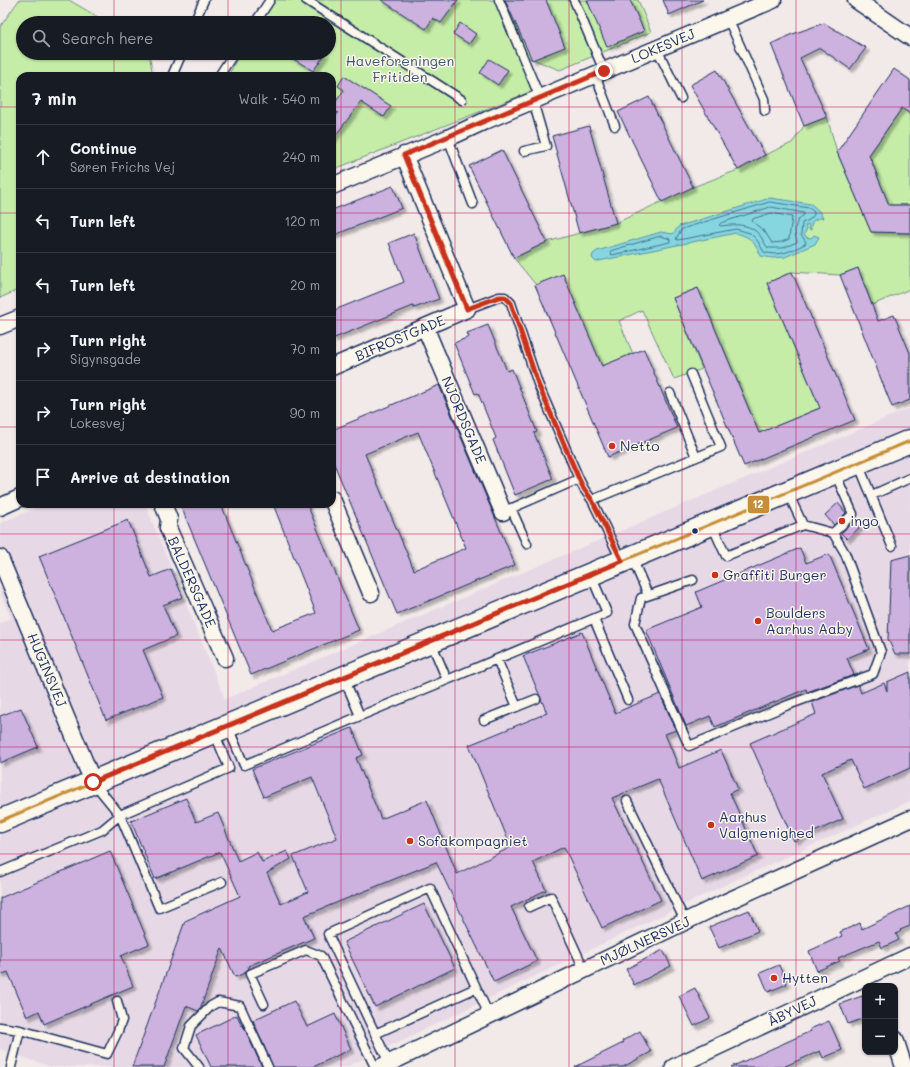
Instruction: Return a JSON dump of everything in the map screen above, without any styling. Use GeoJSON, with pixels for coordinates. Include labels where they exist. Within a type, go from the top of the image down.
{"type":"FeatureCollection","features":[{"type":"Feature","properties":{"kind":"street","name":"LOKESVEJ"},"geometry":{"type":"LineString","coordinates":[[336,184],[773,0]]}},
{"type":"Feature","properties":{"kind":"street"},"geometry":{"type":"LineString","coordinates":[[856,0],[910,37]]}},
{"type":"Feature","properties":{"kind":"street"},"geometry":{"type":"LineString","coordinates":[[404,155],[467,309]]}},
{"type":"Feature","properties":{"kind":"street","name":"BIFROSTGADE"},"geometry":{"type":"LineString","coordinates":[[336,365],[467,309]]}},
{"type":"Feature","properties":{"kind":"street"},"geometry":{"type":"LineString","coordinates":[[0,326],[16,320]]}},
{"type":"Feature","properties":{"kind":"street","name":"NJORDSGADE"},"geometry":{"type":"LineString","coordinates":[[424,327],[507,510]]}},
{"type":"Feature","properties":{"kind":"street"},"geometry":{"type":"LineString","coordinates":[[0,821],[910,441]]}},
{"type":"Feature","properties":{"kind":"street"},"geometry":{"type":"LineString","coordinates":[[0,507],[16,500]]}},
{"type":"Feature","properties":{"kind":"street","name":"BALDERSGADE"},"geometry":{"type":"LineString","coordinates":[[165,508],[169,519],[168,528],[225,658]]}},
{"type":"Feature","properties":{"kind":"street"},"geometry":{"type":"LineString","coordinates":[[336,508],[371,593]]}},
{"type":"Feature","properties":{"kind":"street","name":"HUGINSVEJ"},"geometry":{"type":"LineString","coordinates":[[0,558],[93,782]]}},
{"type":"Feature","properties":{"kind":"street","name":"MJØLNERSVEJ"},"geometry":{"type":"LineString","coordinates":[[382,1066],[584,969],[910,819]]}},
{"type":"Feature","properties":{"kind":"street","name":"ÅBYVEJ"},"geometry":{"type":"LineString","coordinates":[[674,1067],[875,979],[910,956]]}},
{"type":"Feature","properties":{"kind":"street"},"geometry":{"type":"LineString","coordinates":[[898,1048],[904,1067]]}},
{"type":"Feature","properties":{"kind":"lane"},"geometry":{"type":"LineString","coordinates":[[197,16],[204,0]]}},
{"type":"Feature","properties":{"kind":"lane"},"geometry":{"type":"LineString","coordinates":[[260,16],[270,0]]}},
{"type":"Feature","properties":{"kind":"lane"},"geometry":{"type":"LineString","coordinates":[[306,0],[331,16]]}},
{"type":"Feature","properties":{"kind":"lane"},"geometry":{"type":"LineString","coordinates":[[499,0],[536,100],[546,146],[524,152]]}},
{"type":"Feature","properties":{"kind":"lane"},"geometry":{"type":"LineString","coordinates":[[574,0],[615,126]]}},
{"type":"Feature","properties":{"kind":"lane"},"geometry":{"type":"LineString","coordinates":[[336,19],[462,100]]}},
{"type":"Feature","properties":{"kind":"lane"},"geometry":{"type":"LineString","coordinates":[[728,19],[764,99],[765,111]]}},
{"type":"Feature","properties":{"kind":"lane"},"geometry":{"type":"LineString","coordinates":[[657,49],[681,98]]}},
{"type":"Feature","properties":{"kind":"lane"},"geometry":{"type":"LineString","coordinates":[[174,72],[179,60]]}},
{"type":"Feature","properties":{"kind":"lane"},"geometry":{"type":"LineString","coordinates":[[222,72],[229,60]]}},
{"type":"Feature","properties":{"kind":"lane"},"geometry":{"type":"LineString","coordinates":[[448,138],[473,204]]}},
{"type":"Feature","properties":{"kind":"lane"},"geometry":{"type":"LineString","coordinates":[[467,309],[499,297],[505,297],[511,303],[538,384],[579,479],[648,595]]}},
{"type":"Feature","properties":{"kind":"lane"},"geometry":{"type":"LineString","coordinates":[[592,500],[721,447],[691,374]]}},
{"type":"Feature","properties":{"kind":"lane"},"geometry":{"type":"LineString","coordinates":[[670,393],[696,457]]}},
{"type":"Feature","properties":{"kind":"lane"},"geometry":{"type":"LineString","coordinates":[[858,462],[892,546]]}},
{"type":"Feature","properties":{"kind":"lane"},"geometry":{"type":"LineString","coordinates":[[833,533],[852,514],[835,472]]}},
{"type":"Feature","properties":{"kind":"lane"},"geometry":{"type":"LineString","coordinates":[[872,495],[910,478]]}},
{"type":"Feature","properties":{"kind":"lane"},"geometry":{"type":"LineString","coordinates":[[527,544],[507,510],[579,479]]}},
{"type":"Feature","properties":{"kind":"lane"},"geometry":{"type":"LineString","coordinates":[[788,492],[803,525]]}},
{"type":"Feature","properties":{"kind":"lane"},"geometry":{"type":"LineString","coordinates":[[693,580],[641,598],[635,624],[689,746],[788,705],[873,674],[881,652],[845,553],[833,533],[803,525],[726,556],[712,523]]}},
{"type":"Feature","properties":{"kind":"lane"},"geometry":{"type":"LineString","coordinates":[[221,729],[244,765],[594,619],[607,613],[590,574]]}},
{"type":"Feature","properties":{"kind":"lane"},"geometry":{"type":"LineString","coordinates":[[594,619],[628,700]]}},
{"type":"Feature","properties":{"kind":"lane"},"geometry":{"type":"LineString","coordinates":[[430,641],[447,680]]}},
{"type":"Feature","properties":{"kind":"lane"},"geometry":{"type":"LineString","coordinates":[[497,659],[517,707]]}},
{"type":"Feature","properties":{"kind":"lane"},"geometry":{"type":"LineString","coordinates":[[344,678],[360,716]]}},
{"type":"Feature","properties":{"kind":"lane"},"geometry":{"type":"LineString","coordinates":[[484,720],[536,699]]}},
{"type":"Feature","properties":{"kind":"lane"},"geometry":{"type":"LineString","coordinates":[[0,872],[102,830],[120,815],[229,768],[221,729]]}},
{"type":"Feature","properties":{"kind":"lane"},"geometry":{"type":"LineString","coordinates":[[93,782],[120,815],[159,908],[222,882]]}},
{"type":"Feature","properties":{"kind":"lane"},"geometry":{"type":"LineString","coordinates":[[627,801],[685,922]]}},
{"type":"Feature","properties":{"kind":"lane"},"geometry":{"type":"LineString","coordinates":[[382,1066],[375,1034],[328,934],[430,888],[489,1015]]}},
{"type":"Feature","properties":{"kind":"lane"},"geometry":{"type":"LineString","coordinates":[[529,907],[551,897],[584,969]]}},
{"type":"Feature","properties":{"kind":"lane"},"geometry":{"type":"LineString","coordinates":[[264,1004],[250,974],[306,950],[321,956],[382,1066]]}},
{"type":"Feature","properties":{"kind":"lane"},"geometry":{"type":"LineString","coordinates":[[375,1034],[476,988]]}},
{"type":"Feature","properties":{"kind":"lane"},"geometry":{"type":"LineString","coordinates":[[0,1027],[20,1030],[107,1054],[122,1020],[117,1001]]}},
{"type":"Feature","properties":{"kind":"lane"},"geometry":{"type":"LineString","coordinates":[[199,1067],[184,1048],[191,1026],[211,1006],[218,1002],[240,1006],[268,1067]]}},
{"type":"Feature","properties":{"kind":"lane"},"geometry":{"type":"LineString","coordinates":[[10,1067],[20,1030]]}},
{"type":"Feature","properties":{"kind":"shaded area"},"geometry":{"type":"Polygon","coordinates":[[[910,408],[910,801],[731,882],[346,1067],[51,1067],[0,1049],[0,623],[11,618],[0,593],[0,523],[36,508],[147,508],[225,699],[910,408]]]}},
{"type":"Feature","properties":{"kind":"green space"},"geometry":{"type":"Polygon","coordinates":[[[19,0],[69,0],[96,16],[16,16],[16,60],[150,60],[152,72],[16,72],[16,291],[0,298],[0,27],[19,0]]]}},
{"type":"Feature","properties":{"kind":"green space","name":"Haveforeningen Fritiden"},"geometry":{"type":"Polygon","coordinates":[[[268,0],[501,0],[524,52],[503,0],[638,0],[651,32],[560,70],[527,57],[540,88],[336,168],[336,72],[230,72],[236,60],[336,60],[336,16],[260,16],[268,0]]]}},
{"type":"Feature","properties":{"kind":"green space"},"geometry":{"type":"Polygon","coordinates":[[[902,108],[910,114],[910,205],[889,205],[869,155],[902,108]]]}},
{"type":"Feature","properties":{"kind":"green space"},"geometry":{"type":"Polygon","coordinates":[[[827,117],[837,152],[871,232],[910,233],[910,289],[872,305],[858,268],[840,275],[792,272],[767,283],[817,401],[822,407],[757,434],[756,426],[698,288],[673,298],[702,369],[674,379],[642,310],[619,321],[633,354],[602,366],[514,258],[547,242],[616,223],[693,187],[738,170],[765,155],[792,143],[804,126],[827,117]]]}},
{"type":"Feature","properties":{"kind":"water"},"geometry":{"type":"Polygon","coordinates":[[[770,198],[811,204],[819,211],[823,218],[812,222],[811,230],[809,229],[808,224],[805,226],[807,229],[804,234],[806,237],[811,238],[814,235],[819,237],[815,244],[785,257],[772,258],[761,256],[749,238],[736,233],[596,262],[592,258],[593,254],[597,251],[661,232],[673,234],[679,226],[770,198]]]}},
{"type":"Feature","properties":{"kind":"building"},"geometry":{"type":"Polygon","coordinates":[[[381,0],[458,0],[441,23],[433,18],[426,29],[381,0]]]}},
{"type":"Feature","properties":{"kind":"building"},"geometry":{"type":"Polygon","coordinates":[[[505,0],[546,0],[565,47],[532,60],[505,0]]]}},
{"type":"Feature","properties":{"kind":"building"},"geometry":{"type":"Polygon","coordinates":[[[587,0],[630,0],[644,31],[607,47],[587,0]]]}},
{"type":"Feature","properties":{"kind":"building"},"geometry":{"type":"Polygon","coordinates":[[[663,0],[703,0],[669,15],[663,0]]]}},
{"type":"Feature","properties":{"kind":"building"},"geometry":{"type":"Polygon","coordinates":[[[460,23],[476,34],[469,44],[453,34],[460,23]]]}},
{"type":"Feature","properties":{"kind":"building"},"geometry":{"type":"Polygon","coordinates":[[[824,23],[866,48],[850,69],[820,48],[800,58],[827,117],[804,126],[771,44],[790,35],[824,23]]]}},
{"type":"Feature","properties":{"kind":"building"},"geometry":{"type":"Polygon","coordinates":[[[489,59],[508,70],[498,85],[480,73],[489,59]]]}},
{"type":"Feature","properties":{"kind":"building"},"geometry":{"type":"Polygon","coordinates":[[[295,60],[321,60],[313,71],[295,60]]]}},
{"type":"Feature","properties":{"kind":"building"},"geometry":{"type":"Polygon","coordinates":[[[894,69],[910,80],[910,114],[902,108],[869,155],[889,205],[910,205],[910,233],[871,232],[837,152],[894,69]]]}},
{"type":"Feature","properties":{"kind":"building"},"geometry":{"type":"Polygon","coordinates":[[[717,70],[765,155],[738,170],[690,85],[717,70]]]}},
{"type":"Feature","properties":{"kind":"building"},"geometry":{"type":"Polygon","coordinates":[[[344,76],[391,106],[384,117],[361,102],[336,135],[336,116],[338,113],[336,112],[336,101],[344,90],[338,86],[344,76]]]}},
{"type":"Feature","properties":{"kind":"building"},"geometry":{"type":"Polygon","coordinates":[[[649,97],[693,187],[662,202],[618,112],[649,97]]]}},
{"type":"Feature","properties":{"kind":"building"},"geometry":{"type":"Polygon","coordinates":[[[589,126],[616,223],[579,233],[552,136],[589,126]]]}},
{"type":"Feature","properties":{"kind":"building"},"geometry":{"type":"Polygon","coordinates":[[[502,150],[547,242],[514,258],[469,166],[502,150]]]}},
{"type":"Feature","properties":{"kind":"building"},"geometry":{"type":"Polygon","coordinates":[[[393,186],[402,208],[336,234],[336,208],[393,186]]]}},
{"type":"Feature","properties":{"kind":"building"},"geometry":{"type":"Polygon","coordinates":[[[414,233],[439,299],[414,308],[413,306],[336,337],[336,309],[404,282],[389,243],[414,233]]]}},
{"type":"Feature","properties":{"kind":"building"},"geometry":{"type":"Polygon","coordinates":[[[858,268],[878,321],[894,315],[910,353],[910,400],[892,407],[840,275],[858,268]]]}},
{"type":"Feature","properties":{"kind":"building"},"geometry":{"type":"Polygon","coordinates":[[[792,272],[855,420],[744,466],[673,298],[698,288],[759,433],[820,408],[767,283],[792,272]]]}},
{"type":"Feature","properties":{"kind":"building"},"geometry":{"type":"Polygon","coordinates":[[[563,274],[602,366],[644,349],[677,428],[608,457],[535,285],[563,274]]]}},
{"type":"Feature","properties":{"kind":"building"},"geometry":{"type":"Polygon","coordinates":[[[488,325],[507,371],[512,369],[537,432],[534,433],[553,479],[515,495],[493,440],[496,438],[478,393],[475,394],[454,343],[469,337],[467,333],[488,325]]]}},
{"type":"Feature","properties":{"kind":"building"},"geometry":{"type":"Polygon","coordinates":[[[439,385],[515,565],[397,614],[336,469],[336,428],[439,385]],[[418,432],[365,454],[414,570],[466,548],[418,432]]]}},
{"type":"Feature","properties":{"kind":"building"},"geometry":{"type":"Polygon","coordinates":[[[838,503],[846,513],[834,525],[825,515],[838,503]]]}},
{"type":"Feature","properties":{"kind":"building"},"geometry":{"type":"Polygon","coordinates":[[[182,508],[223,508],[272,630],[316,613],[275,508],[309,508],[359,630],[251,675],[182,508]]]}},
{"type":"Feature","properties":{"kind":"building"},"geometry":{"type":"Polygon","coordinates":[[[128,520],[151,577],[171,569],[183,597],[163,605],[176,636],[143,650],[163,697],[106,720],[39,556],[128,520]]]}},
{"type":"Feature","properties":{"kind":"building"},"geometry":{"type":"Polygon","coordinates":[[[854,521],[860,527],[847,539],[841,533],[854,521]]]}},
{"type":"Feature","properties":{"kind":"building"},"geometry":{"type":"Polygon","coordinates":[[[800,548],[806,563],[829,554],[869,649],[847,658],[854,675],[807,692],[806,689],[715,727],[710,716],[686,726],[646,630],[702,607],[696,592],[800,548]]]}},
{"type":"Feature","properties":{"kind":"building"},"geometry":{"type":"Polygon","coordinates":[[[910,555],[910,654],[895,654],[888,639],[891,560],[910,555]]]}},
{"type":"Feature","properties":{"kind":"building"},"geometry":{"type":"Polygon","coordinates":[[[582,632],[615,713],[660,694],[676,730],[665,734],[679,768],[721,750],[738,789],[730,793],[758,856],[702,881],[658,779],[612,798],[661,900],[602,928],[564,847],[533,862],[546,890],[511,907],[537,961],[494,982],[436,862],[304,916],[314,938],[248,966],[249,968],[245,973],[235,977],[222,948],[200,1009],[198,1011],[186,1006],[164,1067],[132,1067],[185,921],[240,896],[220,852],[155,879],[131,821],[186,798],[196,822],[218,813],[238,861],[257,852],[262,862],[287,851],[291,859],[267,873],[281,904],[308,892],[293,856],[337,838],[312,777],[264,797],[252,769],[352,728],[363,755],[356,758],[381,819],[427,800],[457,874],[511,847],[469,745],[547,713],[523,656],[582,632]]]}},
{"type":"Feature","properties":{"kind":"building"},"geometry":{"type":"Polygon","coordinates":[[[910,672],[910,768],[864,789],[851,760],[822,773],[843,819],[794,841],[750,743],[816,714],[812,702],[858,685],[861,693],[884,683],[887,691],[887,682],[910,672]]]}},
{"type":"Feature","properties":{"kind":"building"},"geometry":{"type":"Polygon","coordinates":[[[21,708],[38,747],[0,763],[0,716],[21,708]]]}},
{"type":"Feature","properties":{"kind":"building"},"geometry":{"type":"Polygon","coordinates":[[[110,851],[149,944],[121,956],[133,986],[44,1024],[39,1011],[27,1017],[8,972],[0,975],[0,898],[110,851]]]}},
{"type":"Feature","properties":{"kind":"building"},"geometry":{"type":"Polygon","coordinates":[[[424,904],[455,968],[375,1007],[344,942],[424,904]]]}},
{"type":"Feature","properties":{"kind":"building"},"geometry":{"type":"Polygon","coordinates":[[[910,906],[910,926],[900,930],[901,931],[896,934],[899,940],[882,948],[879,941],[838,958],[840,961],[817,971],[809,951],[842,936],[840,932],[860,923],[862,929],[910,906]]]}},
{"type":"Feature","properties":{"kind":"building"},"geometry":{"type":"Polygon","coordinates":[[[749,910],[758,931],[719,948],[709,927],[749,910]]]}},
{"type":"Feature","properties":{"kind":"building"},"geometry":{"type":"Polygon","coordinates":[[[663,950],[671,966],[634,985],[626,969],[663,950]]]}},
{"type":"Feature","properties":{"kind":"building","name":"Hytten"},"geometry":{"type":"Polygon","coordinates":[[[779,965],[787,984],[768,992],[760,973],[779,965]]]}},
{"type":"Feature","properties":{"kind":"building"},"geometry":{"type":"Polygon","coordinates":[[[695,988],[710,1018],[694,1026],[679,996],[695,988]]]}},
{"type":"Feature","properties":{"kind":"building"},"geometry":{"type":"Polygon","coordinates":[[[862,996],[862,1019],[848,1024],[840,1004],[862,996]]]}},
{"type":"Feature","properties":{"kind":"building"},"geometry":{"type":"Polygon","coordinates":[[[294,1001],[307,1027],[335,1014],[351,1049],[313,1067],[273,1067],[253,1020],[294,1001]]]}},
{"type":"Feature","properties":{"kind":"building"},"geometry":{"type":"Polygon","coordinates":[[[237,1015],[262,1067],[211,1067],[196,1035],[237,1015]]]}},
{"type":"Feature","properties":{"kind":"building"},"geometry":{"type":"Polygon","coordinates":[[[829,1021],[842,1050],[823,1058],[820,1051],[783,1067],[731,1067],[811,1031],[810,1029],[829,1021]]]}},
{"type":"Feature","properties":{"kind":"building"},"geometry":{"type":"Polygon","coordinates":[[[640,1031],[651,1052],[623,1067],[575,1067],[623,1043],[622,1041],[640,1031]]]}},
{"type":"Feature","properties":{"kind":"transit line","name":"12"},"geometry":{"type":"LineString","coordinates":[[0,821],[910,441]]}},
{"type":"Feature","properties":{"kind":"place","name":"Netto"},"geometry":{"type":"Point","coordinates":[612,446]}},
{"type":"Feature","properties":{"kind":"place","name":"ingo"},"geometry":{"type":"Point","coordinates":[842,521]}},
{"type":"Feature","properties":{"kind":"place","name":"Graffiti Burger"},"geometry":{"type":"Point","coordinates":[715,575]}},
{"type":"Feature","properties":{"kind":"place","name":"Boulders Aarhus Aaby"},"geometry":{"type":"Point","coordinates":[758,621]}},
{"type":"Feature","properties":{"kind":"place","name":"Aarhus Valgmenighed"},"geometry":{"type":"Point","coordinates":[711,825]}},
{"type":"Feature","properties":{"kind":"place","name":"Sofakompagniet"},"geometry":{"type":"Point","coordinates":[410,841]}},
{"type":"Feature","properties":{"kind":"place","name":"Hytten"},"geometry":{"type":"Point","coordinates":[774,978]}},
{"type":"Feature","properties":{"kind":"route"},"geometry":{"type":"LineString","coordinates":[[93,782],[622,561],[592,500],[579,479],[538,384],[511,303],[505,297],[499,297],[467,309],[404,155],[448,138],[604,71]]}}]}
